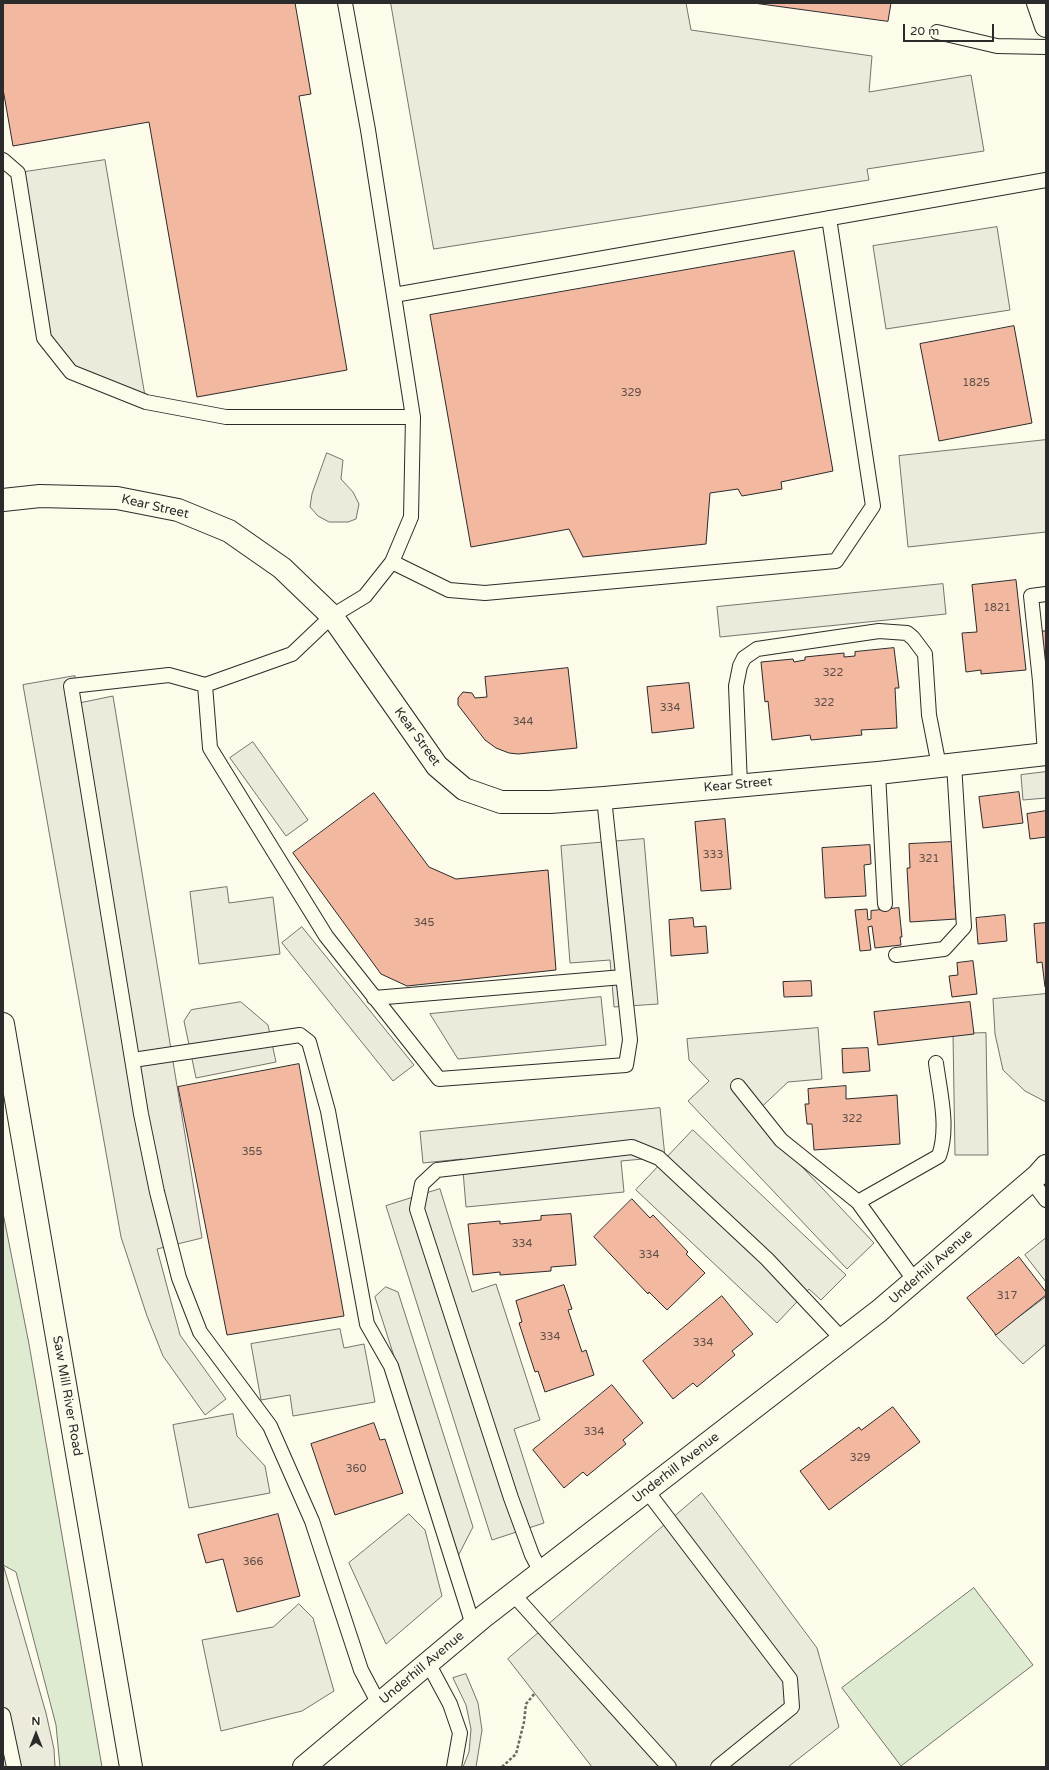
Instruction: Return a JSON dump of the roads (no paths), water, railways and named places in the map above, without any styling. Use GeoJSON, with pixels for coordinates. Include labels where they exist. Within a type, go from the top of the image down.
{"type":"FeatureCollection","features":[{"type":"Feature","properties":{"kind":"street"},"geometry":{"type":"LineString","coordinates":[[1038,3],[1046,26]]}},
{"type":"Feature","properties":{"kind":"street","name":"Kear Street"},"geometry":{"type":"LineString","coordinates":[[3,500],[40,496],[117,498],[178,510],[230,531],[282,568],[332,616],[437,766],[464,789],[501,802],[550,802],[604,798],[878,772],[1046,754]]}},
{"type":"Feature","properties":{"kind":"street","name":"Saw Mill River Road"},"geometry":{"type":"LineString","coordinates":[[3,1024],[131,1767]]}},
{"type":"Feature","properties":{"kind":"street","name":"Underhill Avenue"},"geometry":{"type":"LineString","coordinates":[[304,1767],[473,1625],[915,1281],[1039,1173]]}},
{"type":"Feature","properties":{"kind":"lane"},"geometry":{"type":"LineString","coordinates":[[345,3],[367,126],[413,417],[411,517],[392,562],[365,596],[332,616],[292,654],[205,685],[169,675],[71,686],[141,1114],[157,1192],[179,1278],[200,1332],[270,1426],[312,1521],[361,1670],[379,1704]]}},
{"type":"Feature","properties":{"kind":"lane"},"geometry":{"type":"LineString","coordinates":[[937,32],[997,46],[1046,47]]}},
{"type":"Feature","properties":{"kind":"lane"},"geometry":{"type":"LineString","coordinates":[[3,160],[18,173],[44,338],[71,372],[146,402],[226,417],[413,417]]}},
{"type":"Feature","properties":{"kind":"lane"},"geometry":{"type":"LineString","coordinates":[[394,295],[1046,180]]}},
{"type":"Feature","properties":{"kind":"lane"},"geometry":{"type":"LineString","coordinates":[[392,562],[449,590],[485,593],[836,561],[873,506],[829,218]]}},
{"type":"Feature","properties":{"kind":"lane"},"geometry":{"type":"LineString","coordinates":[[1046,594],[1031,596],[1043,681],[1046,754]]}},
{"type":"Feature","properties":{"kind":"lane"},"geometry":{"type":"LineString","coordinates":[[740,785],[736,686],[740,666],[744,658],[757,649],[879,632],[907,634],[913,638],[925,654],[930,715],[946,765],[964,927],[944,949],[896,955]]}},
{"type":"Feature","properties":{"kind":"lane"},"geometry":{"type":"LineString","coordinates":[[205,685],[210,748],[326,936],[439,1080],[626,1065],[630,1040],[604,798]]}},
{"type":"Feature","properties":{"kind":"lane"},"geometry":{"type":"LineString","coordinates":[[878,772],[885,904]]}},
{"type":"Feature","properties":{"kind":"lane"},"geometry":{"type":"LineString","coordinates":[[374,998],[623,977]]}},
{"type":"Feature","properties":{"kind":"lane"},"geometry":{"type":"LineString","coordinates":[[133,1060],[300,1035],[309,1042],[328,1111],[367,1324],[391,1366],[473,1625]]}},
{"type":"Feature","properties":{"kind":"lane"},"geometry":{"type":"LineString","coordinates":[[858,1202],[939,1156],[943,1144],[944,1124],[936,1063]]}},
{"type":"Feature","properties":{"kind":"lane"},"geometry":{"type":"LineString","coordinates":[[738,1086],[781,1140],[858,1202],[915,1281]]}},
{"type":"Feature","properties":{"kind":"lane"},"geometry":{"type":"LineString","coordinates":[[541,1572],[532,1555],[511,1498],[417,1209],[422,1184],[437,1170],[632,1147],[659,1158],[767,1260],[842,1339]]}},
{"type":"Feature","properties":{"kind":"lane"},"geometry":{"type":"LineString","coordinates":[[1039,1173],[1046,1200]]}},
{"type":"Feature","properties":{"kind":"lane"},"geometry":{"type":"LineString","coordinates":[[647,1490],[790,1679],[792,1707],[718,1767]]}},
{"type":"Feature","properties":{"kind":"lane"},"geometry":{"type":"LineString","coordinates":[[513,1594],[669,1767]]}},
{"type":"Feature","properties":{"kind":"lane"},"geometry":{"type":"LineString","coordinates":[[428,1663],[450,1704],[460,1733],[454,1767]]}},
{"type":"Feature","properties":{"kind":"lane"},"geometry":{"type":"LineString","coordinates":[[3,1715],[14,1767]]}}]}
